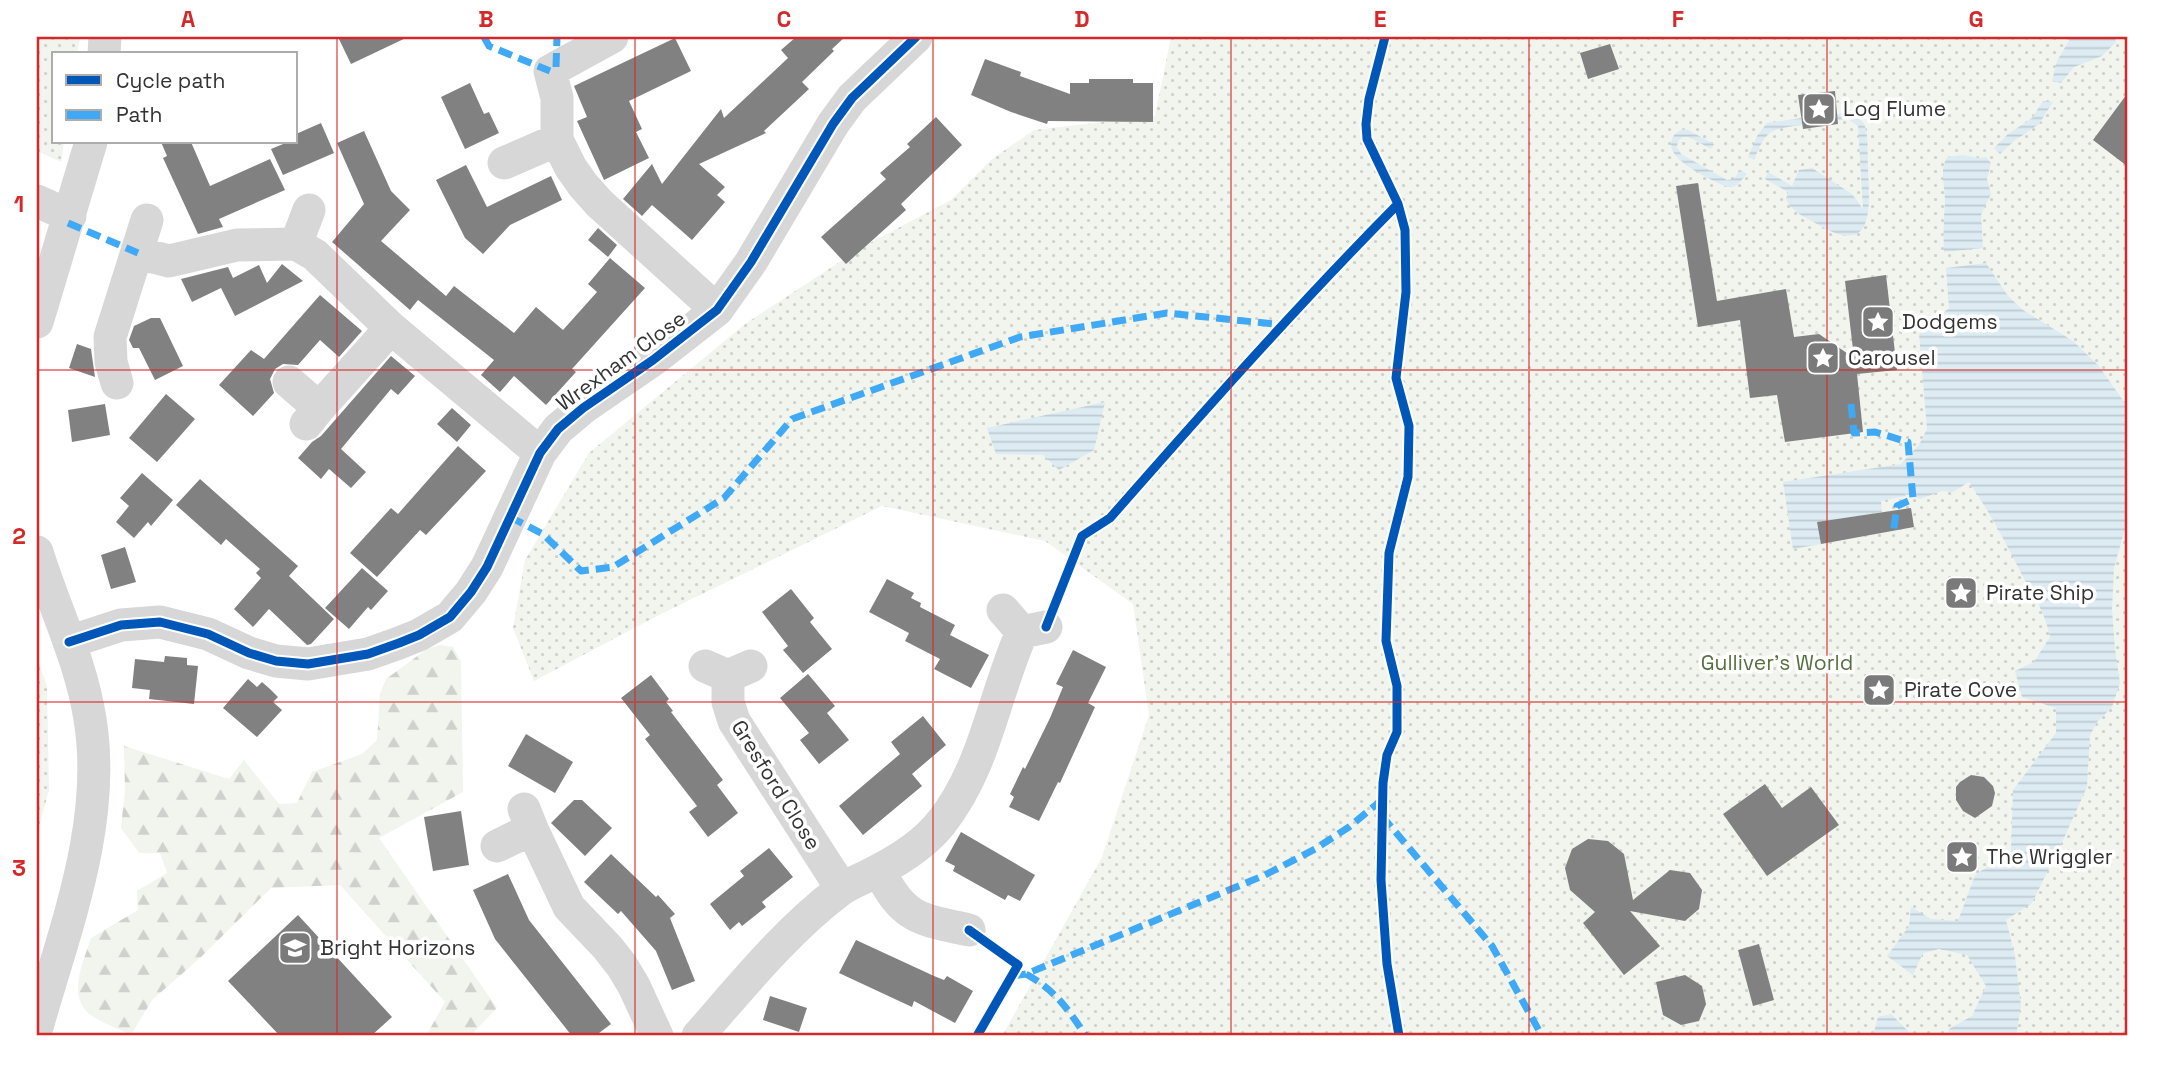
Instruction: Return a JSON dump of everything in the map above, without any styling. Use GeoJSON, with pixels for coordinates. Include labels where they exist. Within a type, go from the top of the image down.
{"type":"FeatureCollection","features":[{"type":"Feature","properties":{"kind":"street","name":"Wrexham Close"},"geometry":{"type":"LineString","coordinates":[[612,37],[550,71],[557,97],[557,139],[571,168],[599,203],[717,310]]}},
{"type":"Feature","properties":{"kind":"street","name":"Wrexham Close"},"geometry":{"type":"LineString","coordinates":[[69,642],[121,625],[160,622],[208,634],[249,653],[276,661],[308,664],[368,654],[419,635],[450,617],[487,567],[540,453],[558,429],[717,310],[751,262],[833,124],[852,98],[914,38]]}},
{"type":"Feature","properties":{"kind":"street"},"geometry":{"type":"LineString","coordinates":[[504,163],[557,139]]}},
{"type":"Feature","properties":{"kind":"street"},"geometry":{"type":"LineString","coordinates":[[37,322],[90,144]]}},
{"type":"Feature","properties":{"kind":"street"},"geometry":{"type":"LineString","coordinates":[[37,201],[70,216]]}},
{"type":"Feature","properties":{"kind":"street"},"geometry":{"type":"LineString","coordinates":[[296,244],[309,210]]}},
{"type":"Feature","properties":{"kind":"street"},"geometry":{"type":"LineString","coordinates":[[117,383],[111,362],[110,337],[147,220]]}},
{"type":"Feature","properties":{"kind":"street"},"geometry":{"type":"LineString","coordinates":[[138,253],[169,261],[237,245],[296,244],[315,255],[391,328],[540,453]]}},
{"type":"Feature","properties":{"kind":"street"},"geometry":{"type":"LineString","coordinates":[[289,382],[313,416],[391,328]]}},
{"type":"Feature","properties":{"kind":"street"},"geometry":{"type":"LineString","coordinates":[[37,552],[82,683],[90,719],[94,757],[94,795],[85,850],[37,1027]]}},
{"type":"Feature","properties":{"kind":"street"},"geometry":{"type":"LineString","coordinates":[[698,1036],[803,920],[842,889],[909,853],[927,839],[942,821],[963,789],[978,757],[1024,623]]}},
{"type":"Feature","properties":{"kind":"street","name":"Gresford Close"},"geometry":{"type":"LineString","coordinates":[[728,669],[728,702],[734,721],[842,889]]}},
{"type":"Feature","properties":{"kind":"street"},"geometry":{"type":"LineString","coordinates":[[497,846],[528,819],[569,907],[608,947],[622,966],[657,1036]]}},
{"type":"Feature","properties":{"kind":"street"},"geometry":{"type":"LineString","coordinates":[[879,870],[891,895],[900,906],[935,923],[969,930]]}},
{"type":"Feature","properties":{"kind":"street"},"geometry":{"type":"LineString","coordinates":[[37,1034],[44,1036]]}},
{"type":"Feature","properties":{"kind":"green space"},"geometry":{"type":"Polygon","coordinates":[[[37,37],[80,37],[77,52],[52,52],[52,144],[64,144],[61,162],[37,151],[37,37]]]}},
{"type":"Feature","properties":{"kind":"green space","name":"Gulliver's World"},"geometry":{"type":"Polygon","coordinates":[[[1171,37],[2127,37],[2127,1036],[1002,1036],[1102,857],[1149,715],[1133,604],[1045,541],[882,506],[659,615],[534,681],[513,628],[525,560],[589,453],[745,324],[864,246],[951,200],[992,159],[1034,130],[1155,116],[1171,37]]]}},
{"type":"Feature","properties":{"kind":"green space"},"geometry":{"type":"Polygon","coordinates":[[[440,645],[453,647],[461,661],[463,792],[379,838],[497,1008],[470,1036],[426,1036],[445,1002],[340,885],[271,888],[200,958],[152,1000],[131,1035],[87,1012],[81,1004],[78,986],[91,938],[138,910],[137,891],[167,873],[160,853],[139,853],[121,828],[125,790],[124,746],[229,779],[244,760],[279,804],[297,803],[312,772],[362,754],[377,740],[380,694],[386,679],[427,649],[440,645]]]}},
{"type":"Feature","properties":{"kind":"green space"},"geometry":{"type":"Polygon","coordinates":[[[37,658],[47,686],[49,790],[37,834],[37,658]]]}},
{"type":"Feature","properties":{"kind":"shaded area"},"geometry":{"type":"Polygon","coordinates":[[[2071,37],[2115,37],[2116,42],[2102,56],[2074,67],[2061,83],[2052,81],[2057,61],[2071,37]]]}},
{"type":"Feature","properties":{"kind":"shaded area"},"geometry":{"type":"Polygon","coordinates":[[[2043,101],[2053,102],[2039,124],[2000,154],[1994,148],[2008,134],[2032,118],[2043,101]]]}},
{"type":"Feature","properties":{"kind":"shaded area"},"geometry":{"type":"Polygon","coordinates":[[[1848,112],[1865,126],[1869,185],[1865,224],[1859,232],[1850,236],[1837,234],[1800,214],[1788,204],[1788,192],[1765,179],[1768,172],[1792,186],[1799,170],[1812,168],[1852,194],[1863,209],[1858,126],[1848,119],[1838,120],[1837,114],[1848,112]]]}},
{"type":"Feature","properties":{"kind":"shaded area"},"geometry":{"type":"Polygon","coordinates":[[[1801,118],[1802,125],[1770,133],[1762,142],[1754,160],[1748,157],[1757,136],[1767,123],[1801,118]]]}},
{"type":"Feature","properties":{"kind":"shaded area"},"geometry":{"type":"Polygon","coordinates":[[[1686,129],[1714,144],[1711,149],[1689,137],[1683,137],[1678,141],[1677,147],[1681,154],[1727,180],[1734,179],[1740,170],[1747,174],[1737,185],[1731,187],[1724,186],[1689,167],[1671,147],[1674,135],[1686,129]]]}},
{"type":"Feature","properties":{"kind":"shaded area"},"geometry":{"type":"Polygon","coordinates":[[[1947,157],[1986,157],[1991,163],[1987,179],[1991,194],[1981,215],[1983,248],[1944,252],[1943,168],[1947,157]]]}},
{"type":"Feature","properties":{"kind":"shaded area"},"geometry":{"type":"Polygon","coordinates":[[[1986,263],[2008,296],[2023,310],[2073,341],[2098,365],[2127,406],[2127,521],[2114,568],[2112,610],[2120,683],[2112,707],[2097,722],[2090,735],[2087,787],[2064,838],[2032,903],[2006,920],[2015,956],[2021,1006],[2016,1036],[1947,1036],[1949,1029],[1972,1016],[1986,986],[1967,955],[1939,949],[1923,953],[1913,975],[1887,956],[1909,926],[1911,907],[1931,919],[1958,921],[1975,875],[2011,851],[2013,790],[2056,733],[2056,708],[2022,697],[2015,671],[2034,662],[2050,637],[2048,627],[2003,538],[1969,482],[1953,492],[1942,491],[1920,499],[1905,493],[1906,496],[1881,501],[1882,512],[1818,522],[1821,544],[1793,549],[1783,482],[1901,464],[1919,445],[1927,429],[1919,334],[1949,308],[1946,268],[1986,263]]]}},
{"type":"Feature","properties":{"kind":"shaded area"},"geometry":{"type":"Polygon","coordinates":[[[1105,402],[1094,450],[1059,470],[1043,455],[996,454],[987,428],[1105,402]]]}},
{"type":"Feature","properties":{"kind":"shaded area"},"geometry":{"type":"Polygon","coordinates":[[[1891,1014],[1913,1036],[1873,1036],[1878,1017],[1891,1014]]]}},
{"type":"Feature","properties":{"kind":"building"},"geometry":{"type":"Polygon","coordinates":[[[338,37],[408,37],[351,64],[338,37]]]}},
{"type":"Feature","properties":{"kind":"building"},"geometry":{"type":"Polygon","coordinates":[[[796,37],[845,37],[802,82],[809,89],[764,131],[766,133],[699,164],[725,187],[717,195],[725,202],[692,240],[652,205],[642,216],[623,199],[652,164],[662,184],[721,109],[724,118],[788,58],[781,50],[796,37]]]}},
{"type":"Feature","properties":{"kind":"building"},"geometry":{"type":"Polygon","coordinates":[[[675,38],[691,71],[629,101],[642,129],[636,132],[649,158],[604,180],[577,121],[587,117],[574,86],[675,38]]]}},
{"type":"Feature","properties":{"kind":"building"},"geometry":{"type":"Polygon","coordinates":[[[1610,44],[1619,69],[1588,79],[1580,53],[1610,44]]]}},
{"type":"Feature","properties":{"kind":"building"},"geometry":{"type":"Polygon","coordinates":[[[985,59],[1021,72],[1020,76],[1070,94],[1070,83],[1089,83],[1089,79],[1133,79],[1133,83],[1153,83],[1153,122],[1048,121],[1047,124],[1011,112],[971,95],[985,59]]]}},
{"type":"Feature","properties":{"kind":"building"},"geometry":{"type":"Polygon","coordinates":[[[470,83],[484,114],[489,112],[499,133],[465,149],[441,97],[470,83]]]}},
{"type":"Feature","properties":{"kind":"building"},"geometry":{"type":"Polygon","coordinates":[[[1835,91],[1838,124],[1803,129],[1798,95],[1835,91]]]}},
{"type":"Feature","properties":{"kind":"building"},"geometry":{"type":"Polygon","coordinates":[[[2127,94],[2127,166],[2093,140],[2127,94]]]}},
{"type":"Feature","properties":{"kind":"building"},"geometry":{"type":"Polygon","coordinates":[[[936,117],[962,145],[901,204],[906,210],[846,264],[821,237],[886,179],[880,173],[910,147],[907,144],[936,117]]]}},
{"type":"Feature","properties":{"kind":"building"},"geometry":{"type":"Polygon","coordinates":[[[321,123],[334,153],[283,175],[271,149],[283,144],[298,144],[298,133],[321,123]]]}},
{"type":"Feature","properties":{"kind":"building"},"geometry":{"type":"Polygon","coordinates":[[[364,131],[391,191],[410,210],[381,241],[446,296],[454,286],[514,333],[536,307],[563,330],[597,292],[588,284],[610,258],[645,288],[572,369],[576,372],[546,405],[514,376],[500,392],[481,375],[494,360],[418,300],[410,310],[332,242],[364,204],[337,143],[364,131]]]}},
{"type":"Feature","properties":{"kind":"building"},"geometry":{"type":"Polygon","coordinates":[[[162,144],[192,144],[210,186],[270,159],[285,190],[219,219],[223,227],[198,234],[163,158],[167,156],[162,144]]]}},
{"type":"Feature","properties":{"kind":"building"},"geometry":{"type":"Polygon","coordinates":[[[466,165],[487,207],[551,176],[562,200],[510,225],[483,254],[465,238],[436,180],[466,165]]]}},
{"type":"Feature","properties":{"kind":"building"},"geometry":{"type":"Polygon","coordinates":[[[1698,183],[1717,301],[1786,289],[1794,337],[1819,334],[1854,358],[1845,281],[1886,275],[1897,370],[1857,374],[1863,432],[1785,442],[1777,395],[1750,398],[1740,320],[1698,327],[1676,186],[1698,183]]]}},
{"type":"Feature","properties":{"kind":"building"},"geometry":{"type":"Polygon","coordinates":[[[598,228],[617,245],[608,257],[588,240],[598,228]]]}},
{"type":"Feature","properties":{"kind":"building"},"geometry":{"type":"Polygon","coordinates":[[[282,264],[303,281],[235,316],[221,288],[192,302],[181,279],[228,267],[233,278],[259,265],[267,283],[282,264]]]}},
{"type":"Feature","properties":{"kind":"building"},"geometry":{"type":"Polygon","coordinates":[[[320,295],[362,331],[339,357],[320,340],[298,365],[283,364],[275,369],[270,379],[274,393],[253,416],[219,385],[251,350],[264,359],[320,295]]]}},
{"type":"Feature","properties":{"kind":"building"},"geometry":{"type":"Polygon","coordinates":[[[151,318],[160,318],[183,366],[155,380],[139,348],[133,348],[129,340],[134,326],[151,318]]]}},
{"type":"Feature","properties":{"kind":"building"},"geometry":{"type":"Polygon","coordinates":[[[77,344],[91,349],[95,377],[69,368],[77,344]]]}},
{"type":"Feature","properties":{"kind":"building"},"geometry":{"type":"Polygon","coordinates":[[[391,356],[415,376],[398,395],[391,389],[341,449],[366,472],[351,488],[329,469],[321,479],[298,458],[321,436],[391,356]]]}},
{"type":"Feature","properties":{"kind":"building"},"geometry":{"type":"Polygon","coordinates":[[[166,394],[195,419],[157,462],[129,438],[166,394]]]}},
{"type":"Feature","properties":{"kind":"building"},"geometry":{"type":"Polygon","coordinates":[[[105,404],[110,435],[72,442],[68,410],[105,404]]]}},
{"type":"Feature","properties":{"kind":"building"},"geometry":{"type":"Polygon","coordinates":[[[452,408],[471,425],[457,442],[437,424],[452,408]]]}},
{"type":"Feature","properties":{"kind":"building"},"geometry":{"type":"Polygon","coordinates":[[[458,446],[486,471],[426,535],[420,530],[377,577],[350,553],[391,508],[398,514],[458,446]]]}},
{"type":"Feature","properties":{"kind":"building"},"geometry":{"type":"Polygon","coordinates":[[[142,473],[173,500],[151,526],[148,522],[134,538],[116,522],[129,506],[120,498],[142,473]]]}},
{"type":"Feature","properties":{"kind":"building"},"geometry":{"type":"Polygon","coordinates":[[[200,479],[298,566],[289,576],[334,619],[311,644],[307,645],[269,609],[253,627],[234,609],[261,578],[256,573],[260,569],[226,539],[221,545],[176,505],[200,479]]]}},
{"type":"Feature","properties":{"kind":"building"},"geometry":{"type":"Polygon","coordinates":[[[1911,508],[1914,527],[1821,544],[1817,522],[1911,508]]]}},
{"type":"Feature","properties":{"kind":"building"},"geometry":{"type":"Polygon","coordinates":[[[125,547],[136,582],[111,589],[101,555],[125,547]]]}},
{"type":"Feature","properties":{"kind":"building"},"geometry":{"type":"Polygon","coordinates":[[[362,568],[388,591],[371,610],[368,607],[349,629],[325,608],[362,568]]]}},
{"type":"Feature","properties":{"kind":"building"},"geometry":{"type":"Polygon","coordinates":[[[887,579],[914,593],[911,598],[921,603],[920,607],[955,625],[950,635],[989,655],[971,688],[934,669],[940,659],[905,641],[909,633],[869,612],[887,579]]]}},
{"type":"Feature","properties":{"kind":"building"},"geometry":{"type":"Polygon","coordinates":[[[791,589],[814,618],[810,622],[832,649],[803,673],[783,650],[788,646],[762,612],[791,589]]]}},
{"type":"Feature","properties":{"kind":"building"},"geometry":{"type":"Polygon","coordinates":[[[1073,650],[1106,667],[1088,703],[1095,707],[1039,821],[1009,807],[1014,797],[1010,794],[1050,718],[1063,687],[1056,684],[1073,650]]]}},
{"type":"Feature","properties":{"kind":"building"},"geometry":{"type":"Polygon","coordinates":[[[165,656],[187,658],[187,665],[198,666],[194,704],[149,699],[150,690],[132,688],[135,659],[164,662],[165,656]]]}},
{"type":"Feature","properties":{"kind":"building"},"geometry":{"type":"Polygon","coordinates":[[[808,674],[835,706],[827,713],[849,740],[819,764],[800,740],[809,733],[780,698],[808,674]]]}},
{"type":"Feature","properties":{"kind":"building"},"geometry":{"type":"Polygon","coordinates":[[[651,675],[669,699],[666,702],[673,711],[671,712],[723,780],[717,785],[738,813],[708,837],[689,812],[697,806],[645,739],[650,735],[621,698],[651,675]]]}},
{"type":"Feature","properties":{"kind":"building"},"geometry":{"type":"Polygon","coordinates":[[[1877,678],[1893,679],[1891,695],[1881,703],[1865,700],[1867,684],[1877,678]]]}},
{"type":"Feature","properties":{"kind":"building"},"geometry":{"type":"Polygon","coordinates":[[[248,679],[257,687],[262,682],[270,689],[278,697],[273,702],[282,710],[257,737],[223,708],[248,679]]]}},
{"type":"Feature","properties":{"kind":"building"},"geometry":{"type":"Polygon","coordinates":[[[923,716],[946,745],[912,774],[922,786],[863,835],[839,806],[900,754],[891,742],[923,716]]]}},
{"type":"Feature","properties":{"kind":"building"},"geometry":{"type":"Polygon","coordinates":[[[526,734],[573,762],[555,793],[508,766],[526,734]]]}},
{"type":"Feature","properties":{"kind":"building"},"geometry":{"type":"Polygon","coordinates":[[[1971,775],[1984,777],[1993,786],[1995,793],[1992,806],[1975,818],[1963,811],[1956,800],[1956,787],[1971,775]]]}},
{"type":"Feature","properties":{"kind":"building"},"geometry":{"type":"Polygon","coordinates":[[[1765,784],[1782,808],[1811,787],[1839,825],[1767,876],[1723,814],[1765,784]]]}},
{"type":"Feature","properties":{"kind":"building"},"geometry":{"type":"Polygon","coordinates":[[[574,800],[582,800],[612,828],[585,856],[551,823],[574,800]]]}},
{"type":"Feature","properties":{"kind":"building"},"geometry":{"type":"Polygon","coordinates":[[[461,811],[469,865],[433,871],[424,817],[461,811]]]}},
{"type":"Feature","properties":{"kind":"building"},"geometry":{"type":"Polygon","coordinates":[[[961,832],[1035,875],[1020,901],[1008,895],[1005,900],[953,871],[955,866],[945,861],[961,832]]]}},
{"type":"Feature","properties":{"kind":"building"},"geometry":{"type":"Polygon","coordinates":[[[1588,839],[1608,841],[1624,854],[1633,900],[1670,870],[1690,873],[1702,890],[1699,909],[1685,921],[1630,911],[1660,946],[1624,975],[1583,923],[1595,912],[1570,890],[1565,868],[1572,849],[1588,839]]]}},
{"type":"Feature","properties":{"kind":"building"},"geometry":{"type":"Polygon","coordinates":[[[769,848],[793,877],[762,902],[766,907],[742,926],[739,922],[730,930],[710,904],[744,876],[740,871],[769,848]]]}},
{"type":"Feature","properties":{"kind":"building"},"geometry":{"type":"Polygon","coordinates":[[[611,854],[656,897],[658,895],[675,914],[670,918],[695,981],[672,990],[656,951],[621,911],[618,914],[584,882],[611,854]]]}},
{"type":"Feature","properties":{"kind":"building"},"geometry":{"type":"Polygon","coordinates":[[[508,874],[529,920],[611,1024],[595,1036],[572,1036],[495,939],[473,890],[508,874]]]}},
{"type":"Feature","properties":{"kind":"building","name":"Bright Horizons"},"geometry":{"type":"Polygon","coordinates":[[[298,915],[392,1017],[371,1036],[280,1036],[228,981],[298,915]]]}},
{"type":"Feature","properties":{"kind":"building"},"geometry":{"type":"Polygon","coordinates":[[[856,940],[944,980],[947,976],[973,991],[955,1023],[914,1001],[912,1007],[839,973],[856,940]]]}},
{"type":"Feature","properties":{"kind":"building"},"geometry":{"type":"Polygon","coordinates":[[[1759,944],[1774,1000],[1753,1006],[1738,950],[1759,944]]]}},
{"type":"Feature","properties":{"kind":"building"},"geometry":{"type":"Polygon","coordinates":[[[1685,975],[1702,986],[1706,1004],[1699,1021],[1681,1025],[1663,1015],[1656,982],[1685,975]]]}},
{"type":"Feature","properties":{"kind":"building"},"geometry":{"type":"Polygon","coordinates":[[[770,996],[807,1008],[799,1032],[763,1020],[770,996]]]}},
{"type":"Feature","properties":{"kind":"marked path"},"geometry":{"type":"LineString","coordinates":[[484,37],[489,46],[550,71]]}},
{"type":"Feature","properties":{"kind":"marked path"},"geometry":{"type":"LineString","coordinates":[[556,67],[557,37]]}},
{"type":"Feature","properties":{"kind":"marked path"},"geometry":{"type":"LineString","coordinates":[[68,223],[138,253]]}},
{"type":"Feature","properties":{"kind":"marked path"},"geometry":{"type":"LineString","coordinates":[[510,517],[543,534],[581,571],[613,567],[724,498],[792,419],[1020,337],[1167,313],[1284,325]]}},
{"type":"Feature","properties":{"kind":"marked path"},"geometry":{"type":"LineString","coordinates":[[1851,404],[1854,433],[1875,432],[1908,442],[1913,499],[1897,506],[1893,534]]}},
{"type":"Feature","properties":{"kind":"marked path"},"geometry":{"type":"LineString","coordinates":[[1012,976],[1026,974],[1265,875],[1315,849],[1349,827],[1383,799]]}},
{"type":"Feature","properties":{"kind":"marked path"},"geometry":{"type":"LineString","coordinates":[[1382,816],[1492,946],[1542,1036]]}},
{"type":"Feature","properties":{"kind":"marked path"},"geometry":{"type":"LineString","coordinates":[[1026,974],[1060,1001],[1086,1036]]}},
{"type":"Feature","properties":{"kind":"cycle path"},"geometry":{"type":"LineString","coordinates":[[69,642],[121,625],[160,622],[208,634],[249,653],[276,661],[308,664],[368,654],[419,635],[450,617],[487,567],[540,453],[558,429],[717,310],[751,262],[833,124],[852,98],[916,37]]}},
{"type":"Feature","properties":{"kind":"cycle path"},"geometry":{"type":"LineString","coordinates":[[1385,37],[1369,99],[1366,124],[1367,139],[1398,204],[1405,230],[1406,292],[1396,378],[1409,426],[1408,477],[1389,553],[1386,641],[1397,686],[1397,732],[1387,755],[1383,783],[1381,880],[1387,964],[1399,1036]]}},
{"type":"Feature","properties":{"kind":"cycle path"},"geometry":{"type":"LineString","coordinates":[[1046,627],[1082,536],[1110,518],[1216,398],[1398,204]]}},
{"type":"Feature","properties":{"kind":"cycle path"},"geometry":{"type":"LineString","coordinates":[[969,930],[1018,965],[977,1036]]}},
{"type":"Feature","properties":{"kind":"place","name":"Log Flume"},"geometry":{"type":"Point","coordinates":[1819,109]}},
{"type":"Feature","properties":{"kind":"place","name":"Dodgems"},"geometry":{"type":"Point","coordinates":[1878,322]}},
{"type":"Feature","properties":{"kind":"place","name":"Carousel"},"geometry":{"type":"Point","coordinates":[1823,358]}},
{"type":"Feature","properties":{"kind":"place","name":"Pirate Ship"},"geometry":{"type":"Point","coordinates":[1961,593]}},
{"type":"Feature","properties":{"kind":"place","name":"Pirate Cove"},"geometry":{"type":"Point","coordinates":[1879,690]}},
{"type":"Feature","properties":{"kind":"place","name":"The Wriggler"},"geometry":{"type":"Point","coordinates":[1962,857]}},
{"type":"Feature","properties":{"kind":"place","name":"Bright Horizons"},"geometry":{"type":"Point","coordinates":[295,948]}}]}
